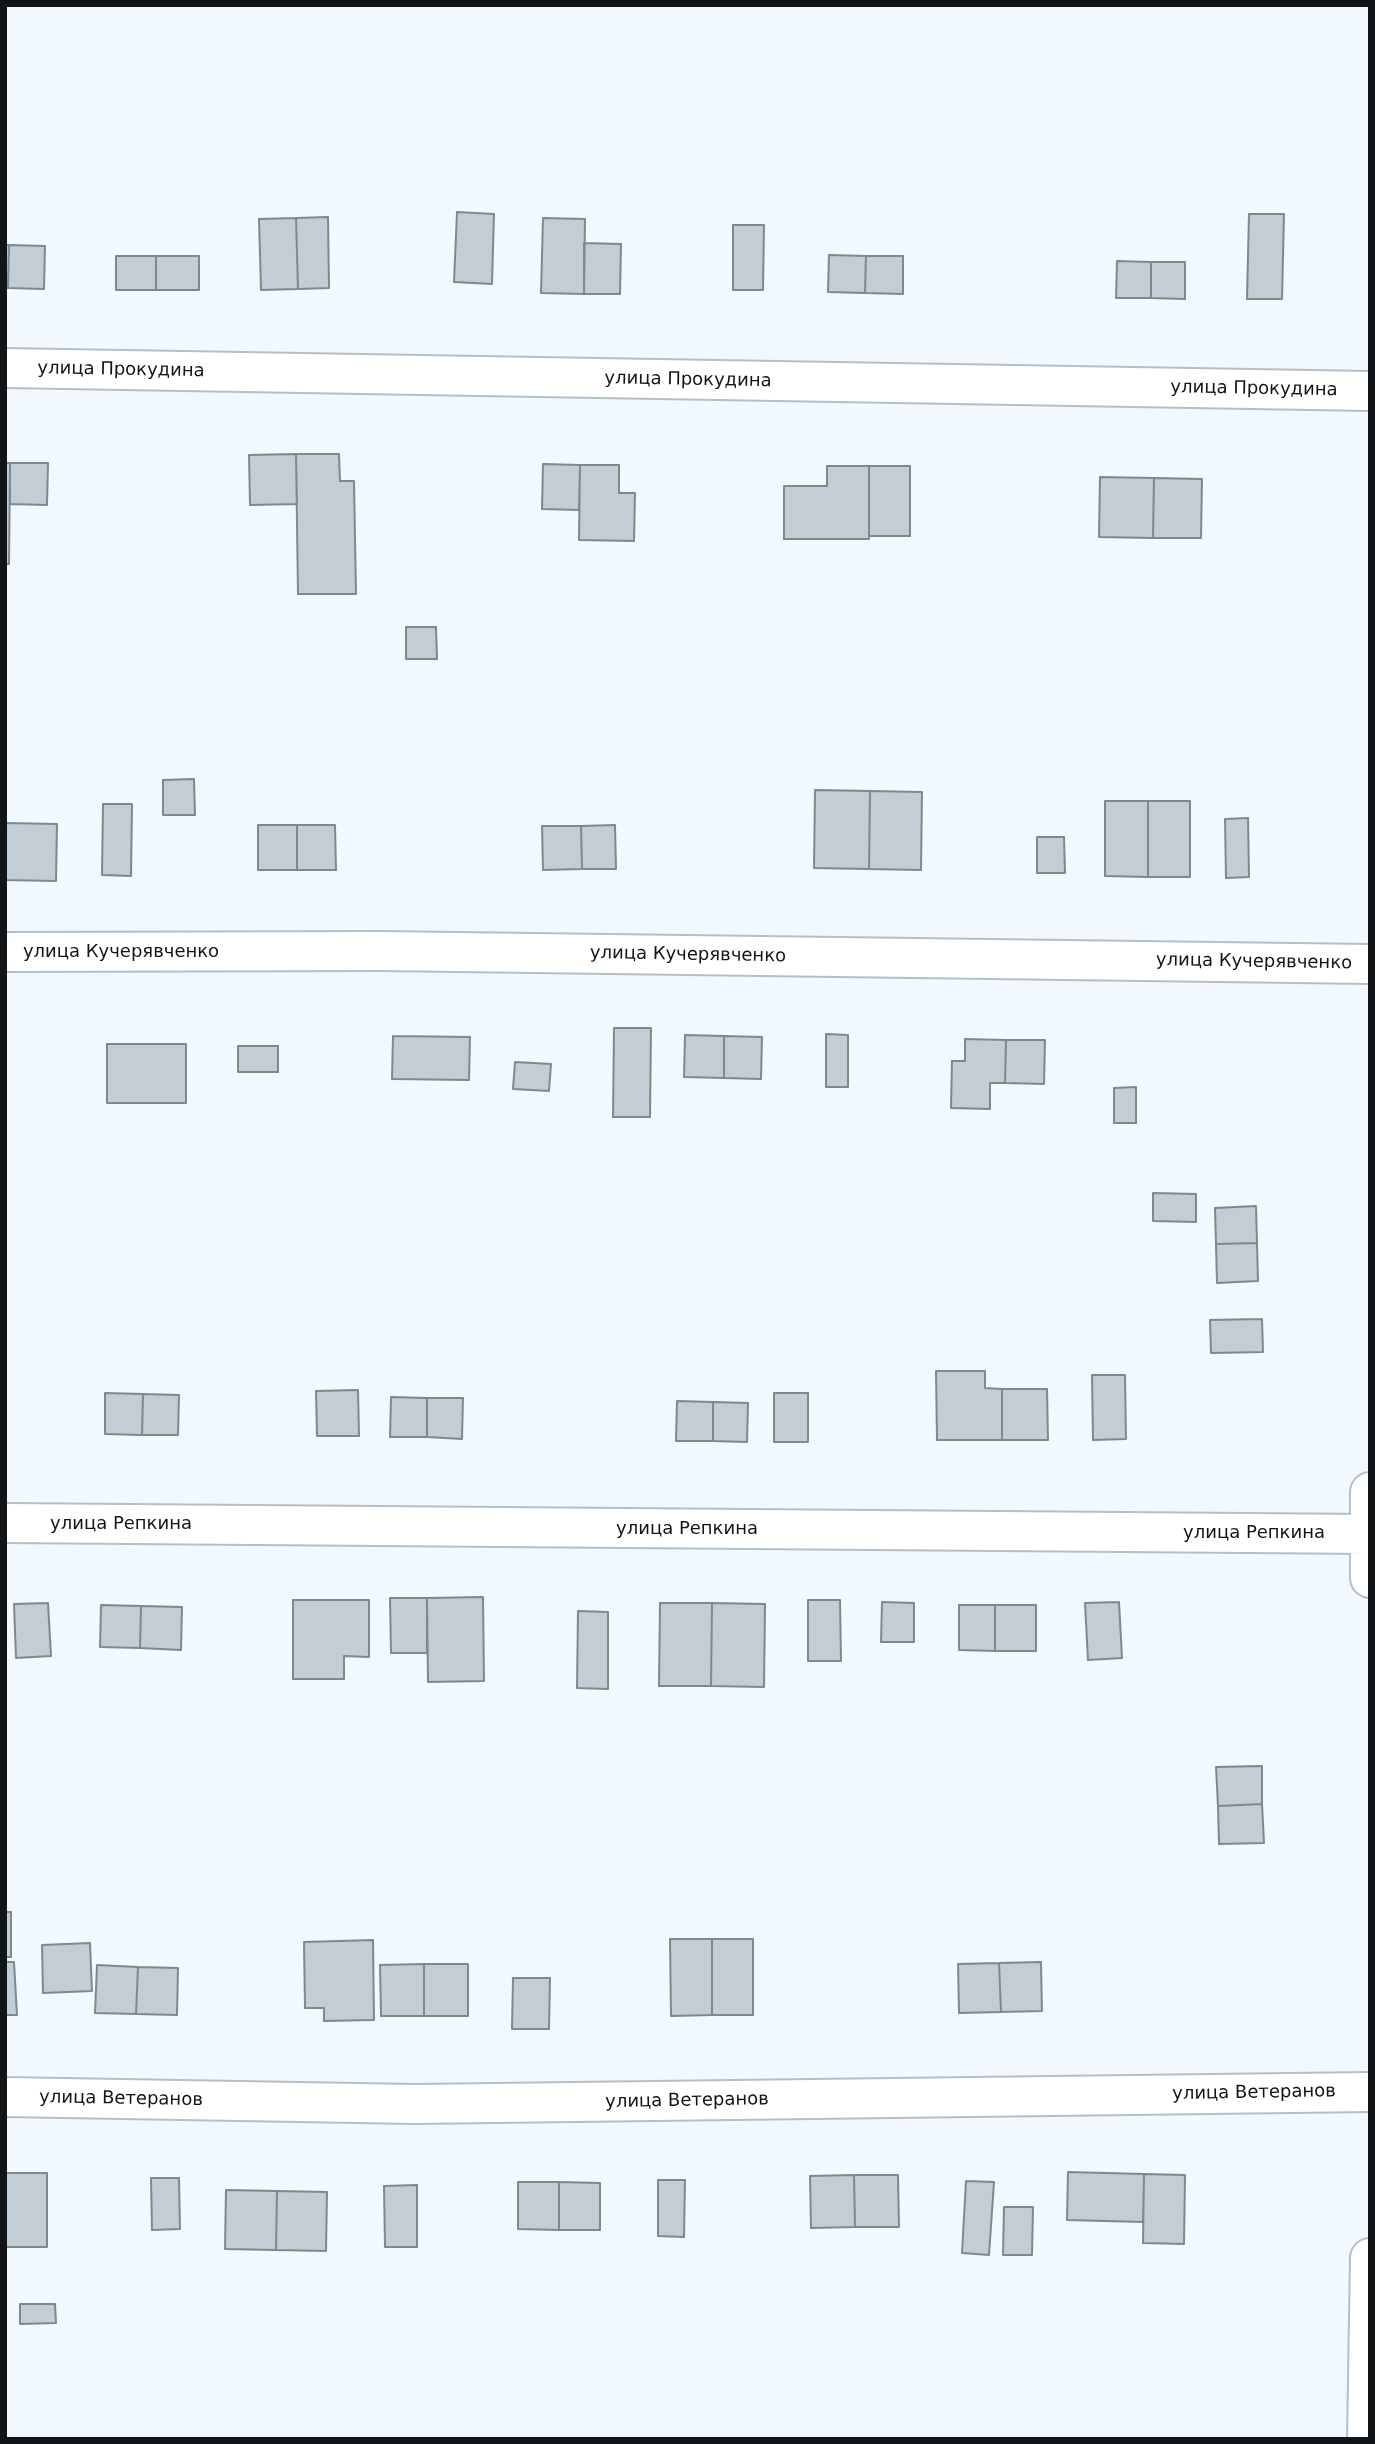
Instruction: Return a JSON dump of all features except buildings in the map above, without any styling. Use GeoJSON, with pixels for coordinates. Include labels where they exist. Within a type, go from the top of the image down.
{"type":"FeatureCollection","features":[{"type":"Feature","properties":{"kind":"street","name":"улица Прокудина"},"geometry":{"type":"LineString","coordinates":[[5,368],[1370,391]]}},
{"type":"Feature","properties":{"kind":"street","name":"улица Кучерявченко"},"geometry":{"type":"LineString","coordinates":[[5,952],[381,951],[1370,964]]}},
{"type":"Feature","properties":{"kind":"street"},"geometry":{"type":"LineString","coordinates":[[1370,1492],[1370,1578]]}},
{"type":"Feature","properties":{"kind":"street","name":"улица Репкина"},"geometry":{"type":"LineString","coordinates":[[5,1523],[1370,1534]]}},
{"type":"Feature","properties":{"kind":"street","name":"улица Ветеранов"},"geometry":{"type":"LineString","coordinates":[[5,2097],[415,2104],[1370,2092]]}},
{"type":"Feature","properties":{"kind":"street"},"geometry":{"type":"LineString","coordinates":[[1367,2439],[1370,2258]]}}]}
